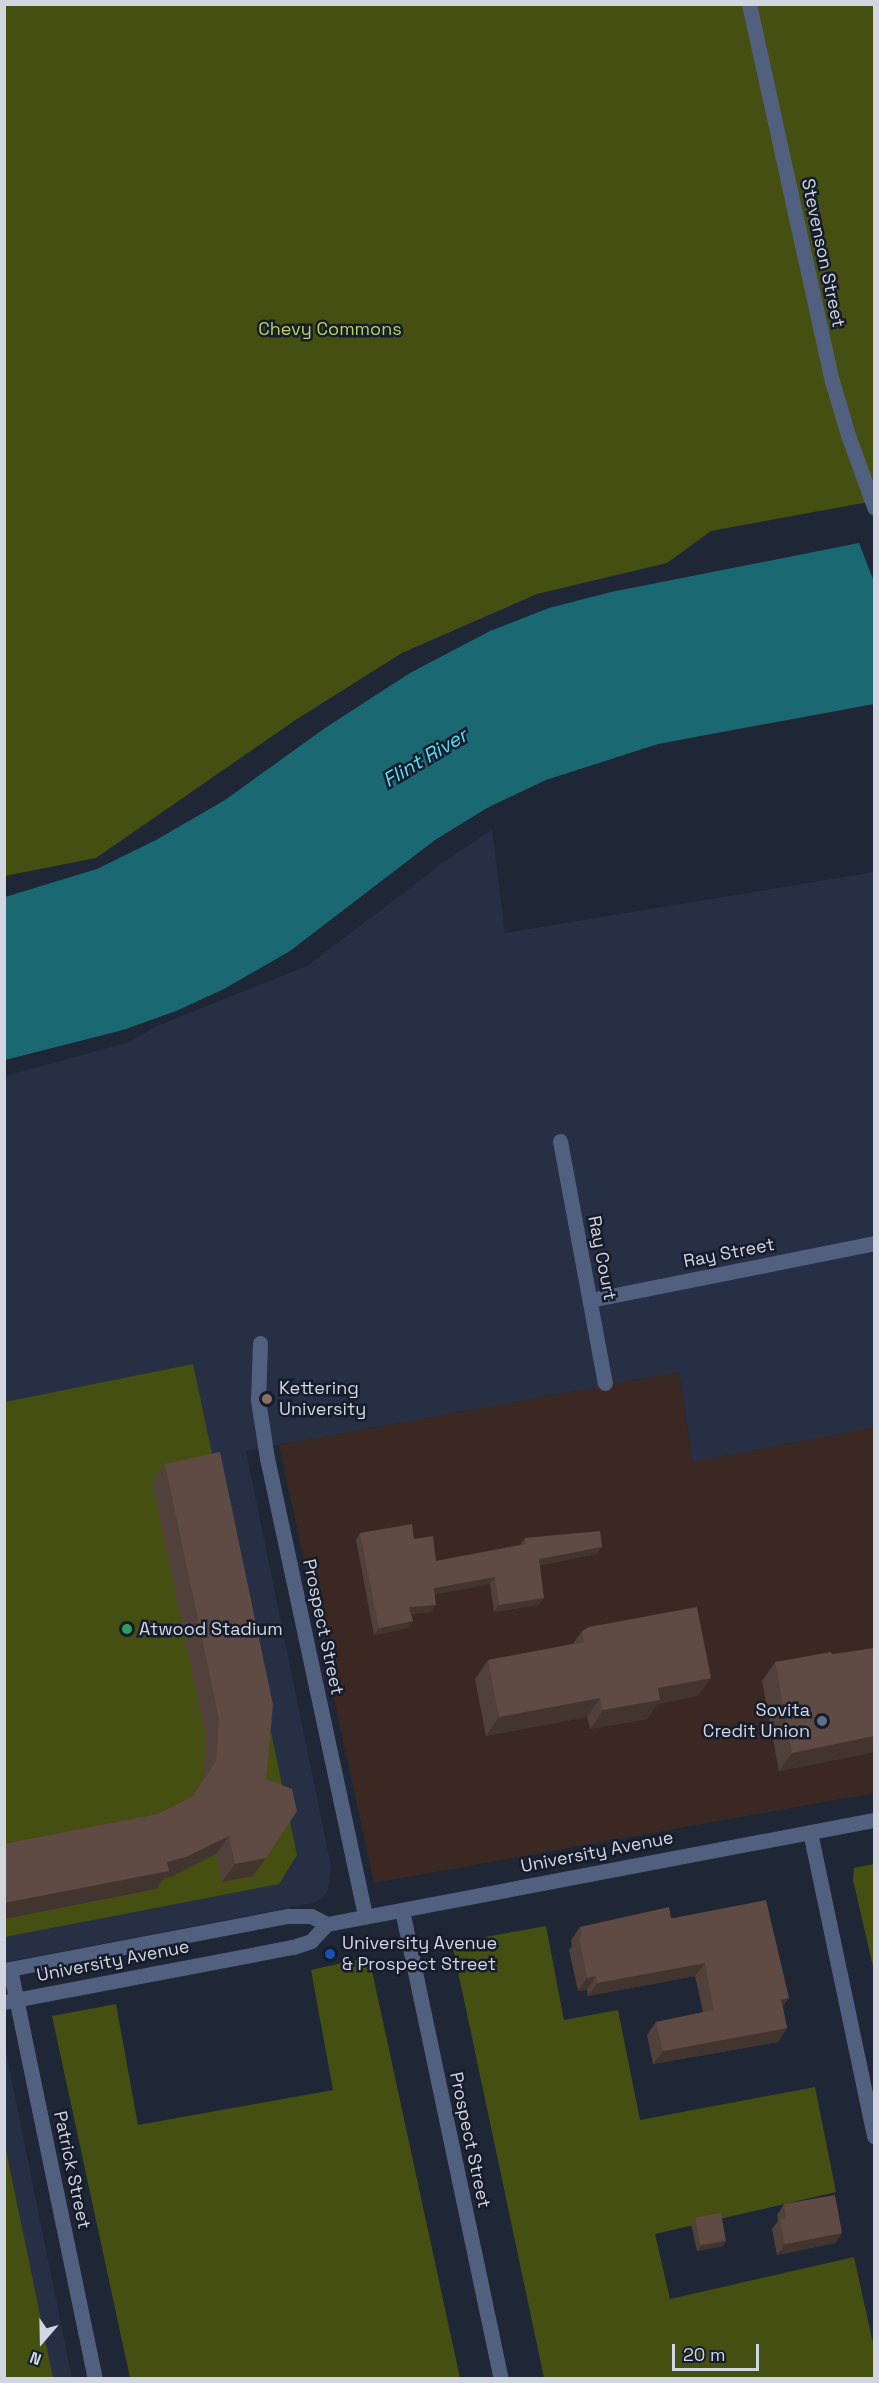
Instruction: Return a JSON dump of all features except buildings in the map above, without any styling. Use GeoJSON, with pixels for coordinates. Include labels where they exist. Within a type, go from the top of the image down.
{"type":"FeatureCollection","features":[{"type":"Feature","properties":{"kind":"street","name":"Stevenson Street"},"geometry":{"type":"LineString","coordinates":[[749,4],[832,381],[872,501]]}},
{"type":"Feature","properties":{"kind":"street","name":"Ray Court"},"geometry":{"type":"LineString","coordinates":[[560,1141],[605,1383]]}},
{"type":"Feature","properties":{"kind":"street","name":"Ray Street"},"geometry":{"type":"LineString","coordinates":[[590,1300],[874,1243]]}},
{"type":"Feature","properties":{"kind":"street","name":"Prospect Street"},"geometry":{"type":"LineString","coordinates":[[260,1343],[258,1400],[267,1458],[365,1917]]}},
{"type":"Feature","properties":{"kind":"street","name":"University Avenue"},"geometry":{"type":"LineString","coordinates":[[10,2001],[293,1947],[311,1941],[327,1924],[874,1820]]}},
{"type":"Feature","properties":{"kind":"street"},"geometry":{"type":"LineString","coordinates":[[810,1832],[874,2136]]}},
{"type":"Feature","properties":{"kind":"street","name":"Prospect Street"},"geometry":{"type":"LineString","coordinates":[[402,1910],[501,2379]]}},
{"type":"Feature","properties":{"kind":"street","name":"University Avenue"},"geometry":{"type":"LineString","coordinates":[[7,1969],[288,1916],[311,1916],[327,1924]]}},
{"type":"Feature","properties":{"kind":"street","name":"Patrick Street"},"geometry":{"type":"LineString","coordinates":[[7,1969],[10,2001],[95,2379]]}},
{"type":"Feature","properties":{"kind":"shaded area","name":"Kettering University"},"geometry":{"type":"Polygon","coordinates":[[[492,830],[505,933],[874,872],[874,1427],[693,1462],[679,1372],[246,1451],[331,1866],[328,1891],[322,1899],[313,1903],[5,1962],[5,1076],[130,1042],[154,1027],[307,966],[444,862],[492,830]]]}},
{"type":"Feature","properties":{"kind":"shaded area"},"geometry":{"type":"Polygon","coordinates":[[[679,1372],[693,1462],[874,1427],[874,1793],[374,1883],[279,1445],[679,1372]]]}},
{"type":"Feature","properties":{"kind":"shaded area"},"geometry":{"type":"Polygon","coordinates":[[[5,2047],[72,2378],[5,2378],[5,2047]]]}},
{"type":"Feature","properties":{"kind":"green space","name":"Chevy Commons"},"geometry":{"type":"Polygon","coordinates":[[[5,5],[874,5],[874,501],[711,531],[667,563],[537,594],[402,653],[297,719],[96,858],[5,876],[5,5]]]}},
{"type":"Feature","properties":{"kind":"green space","name":"Atwood Stadium"},"geometry":{"type":"Polygon","coordinates":[[[193,1364],[297,1855],[279,1884],[5,1937],[5,1402],[193,1364]]]}},
{"type":"Feature","properties":{"kind":"green space"},"geometry":{"type":"Polygon","coordinates":[[[874,1864],[874,1971],[853,1880],[854,1868],[874,1864]]]}},
{"type":"Feature","properties":{"kind":"green space"},"geometry":{"type":"Polygon","coordinates":[[[546,1926],[564,2020],[618,2010],[640,2120],[815,2087],[836,2192],[655,2234],[670,2299],[854,2257],[874,2348],[874,2378],[544,2378],[452,1943],[546,1926]]]}},
{"type":"Feature","properties":{"kind":"green space"},"geometry":{"type":"Polygon","coordinates":[[[369,1957],[460,2378],[130,2378],[52,2016],[116,2004],[138,2125],[333,2090],[311,1970],[369,1957]]]}},
{"type":"Feature","properties":{"kind":"green space"},"geometry":{"type":"Polygon","coordinates":[[[5,2145],[53,2378],[5,2378],[5,2145]]]}},
{"type":"Feature","properties":{"kind":"water","name":"Flint River"},"geometry":{"type":"Polygon","coordinates":[[[874,540],[874,704],[658,744],[546,780],[487,808],[435,840],[290,951],[224,989],[176,1011],[123,1030],[5,1060],[5,897],[97,869],[156,840],[225,800],[325,728],[410,673],[490,631],[549,608],[611,592],[874,540]]]}},
{"type":"Feature","properties":{"kind":"pier"},"geometry":{"type":"Polygon","coordinates":[[[874,537],[874,582],[858,540],[874,537]]]}},
{"type":"Feature","properties":{"kind":"place","name":"Kettering University"},"geometry":{"type":"Point","coordinates":[267,1399]}},
{"type":"Feature","properties":{"kind":"place","name":"Atwood Stadium"},"geometry":{"type":"Point","coordinates":[127,1629]}},
{"type":"Feature","properties":{"kind":"place","name":"Sovita Credit Union"},"geometry":{"type":"Point","coordinates":[822,1721]}},
{"type":"Feature","properties":{"kind":"place","name":"University Avenue & Prospect Street"},"geometry":{"type":"Point","coordinates":[330,1954]}}]}
